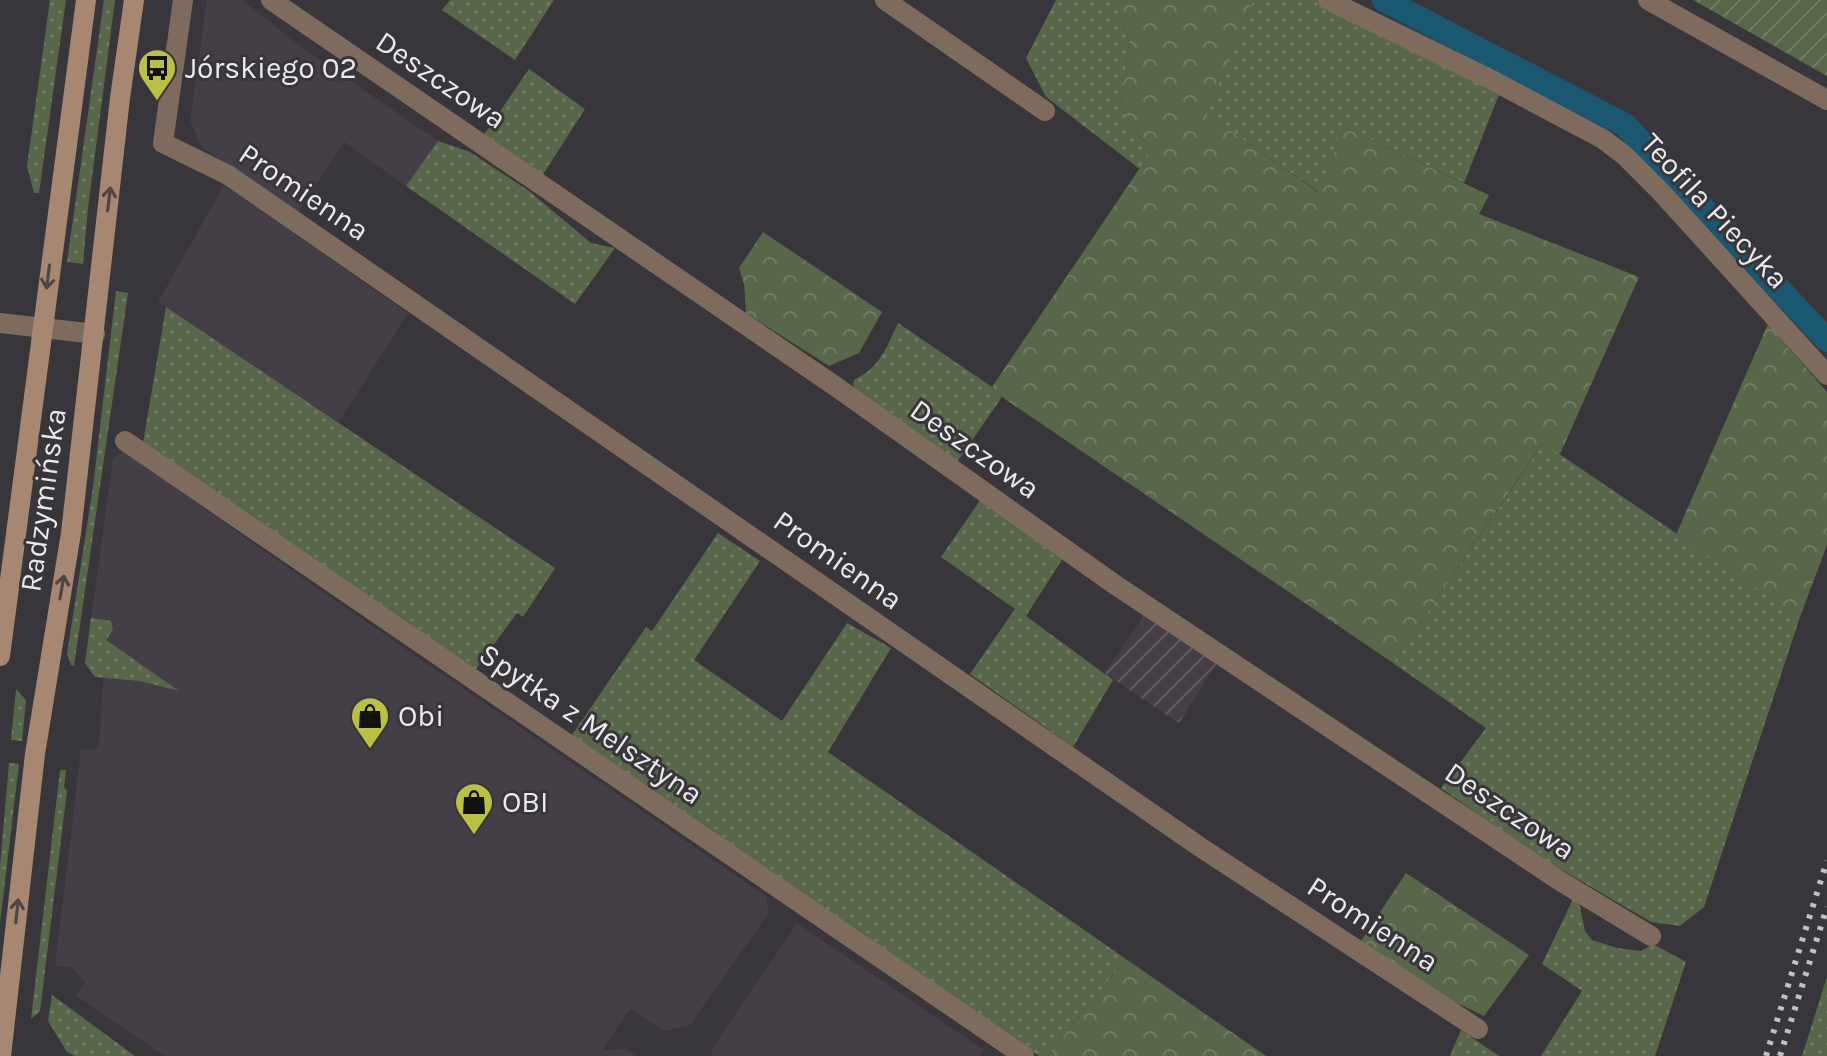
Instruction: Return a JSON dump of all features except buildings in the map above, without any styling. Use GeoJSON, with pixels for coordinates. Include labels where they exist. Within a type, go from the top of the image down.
{"type":"FeatureCollection","features":[{"type":"Feature","properties":{"kind":"main road","name":"Radzymińska"},"geometry":{"type":"LineString","coordinates":[[0,656],[86,0]]}},
{"type":"Feature","properties":{"kind":"main road","name":"Radzymińska"},"geometry":{"type":"LineString","coordinates":[[5,1052],[35,754],[71,533],[118,113],[134,0]]}},
{"type":"Feature","properties":{"kind":"street","name":"Promienna"},"geometry":{"type":"LineString","coordinates":[[183,0],[163,143],[228,175],[1187,838],[1478,1029]]}},
{"type":"Feature","properties":{"kind":"street","name":"Deszczowa"},"geometry":{"type":"LineString","coordinates":[[271,0],[835,386],[1114,584],[1560,881],[1651,936]]}},
{"type":"Feature","properties":{"kind":"street"},"geometry":{"type":"LineString","coordinates":[[885,0],[1045,111]]}},
{"type":"Feature","properties":{"kind":"street","name":"Teofila Piecyka"},"geometry":{"type":"LineString","coordinates":[[1328,0],[1490,79],[1603,139],[1661,192],[1827,375]]}},
{"type":"Feature","properties":{"kind":"street"},"geometry":{"type":"LineString","coordinates":[[1648,0],[1827,100]]}},
{"type":"Feature","properties":{"kind":"street"},"geometry":{"type":"LineString","coordinates":[[0,323],[95,334]]}},
{"type":"Feature","properties":{"kind":"street","name":"Spytka z Melsztyna"},"geometry":{"type":"LineString","coordinates":[[125,441],[1024,1056]]}},
{"type":"Feature","properties":{"kind":"shaded area"},"geometry":{"type":"Polygon","coordinates":[[[207,0],[242,0],[299,45],[438,141],[406,186],[344,142],[298,212],[201,147],[190,120],[207,0]]]}},
{"type":"Feature","properties":{"kind":"shaded area"},"geometry":{"type":"Polygon","coordinates":[[[224,185],[408,313],[339,422],[158,302],[224,185]]]}},
{"type":"Feature","properties":{"kind":"shaded area"},"geometry":{"type":"Polygon","coordinates":[[[124,451],[311,584],[766,896],[769,913],[690,1025],[665,1031],[630,1009],[602,1051],[625,1048],[636,1056],[165,1056],[76,996],[85,982],[73,968],[55,966],[81,749],[97,750],[100,734],[103,678],[95,677],[85,663],[113,458],[124,451]]]}},
{"type":"Feature","properties":{"kind":"shaded area"},"geometry":{"type":"Polygon","coordinates":[[[1144,616],[1217,663],[1179,723],[1104,673],[1144,616]]]}},
{"type":"Feature","properties":{"kind":"shaded area"},"geometry":{"type":"Polygon","coordinates":[[[797,923],[984,1050],[979,1056],[712,1056],[711,1050],[797,923]]]}},
{"type":"Feature","properties":{"kind":"green space"},"geometry":{"type":"Polygon","coordinates":[[[50,0],[66,0],[39,193],[34,193],[27,166],[50,0]]]}},
{"type":"Feature","properties":{"kind":"green space"},"geometry":{"type":"Polygon","coordinates":[[[104,0],[115,0],[83,264],[67,262],[104,0]]]}},
{"type":"Feature","properties":{"kind":"green space"},"geometry":{"type":"Polygon","coordinates":[[[450,0],[554,0],[515,60],[442,10],[450,0]]]}},
{"type":"Feature","properties":{"kind":"green space"},"geometry":{"type":"Polygon","coordinates":[[[1056,0],[1122,0],[1122,23],[1129,43],[1121,106],[1132,126],[1152,150],[1141,170],[1046,97],[1026,58],[1056,0]]]}},
{"type":"Feature","properties":{"kind":"green space"},"geometry":{"type":"Polygon","coordinates":[[[1122,0],[1253,0],[1206,114],[1318,192],[1344,127],[1489,195],[1479,214],[1639,277],[1560,454],[1542,444],[1393,663],[1002,397],[992,387],[1152,150],[1132,126],[1121,106],[1129,43],[1122,23],[1122,0]]]}},
{"type":"Feature","properties":{"kind":"green space"},"geometry":{"type":"Polygon","coordinates":[[[1253,0],[1317,0],[1385,37],[1500,92],[1464,183],[1344,127],[1319,192],[1205,114],[1253,0]]]}},
{"type":"Feature","properties":{"kind":"green space"},"geometry":{"type":"Polygon","coordinates":[[[1693,0],[1827,0],[1827,76],[1693,0]]]}},
{"type":"Feature","properties":{"kind":"green space"},"geometry":{"type":"Polygon","coordinates":[[[529,69],[585,109],[542,176],[483,136],[529,69]]]}},
{"type":"Feature","properties":{"kind":"green space"},"geometry":{"type":"Polygon","coordinates":[[[438,141],[470,152],[529,191],[591,243],[615,248],[575,304],[406,186],[438,141]]]}},
{"type":"Feature","properties":{"kind":"green space"},"geometry":{"type":"Polygon","coordinates":[[[763,232],[882,312],[859,353],[829,366],[746,313],[744,284],[739,268],[763,232]]]}},
{"type":"Feature","properties":{"kind":"green space"},"geometry":{"type":"Polygon","coordinates":[[[116,291],[128,293],[74,666],[67,654],[93,487],[116,291]]]}},
{"type":"Feature","properties":{"kind":"green space"},"geometry":{"type":"Polygon","coordinates":[[[166,307],[555,568],[523,617],[517,613],[473,673],[143,443],[166,307]]]}},
{"type":"Feature","properties":{"kind":"green space"},"geometry":{"type":"Polygon","coordinates":[[[898,323],[1002,397],[955,465],[856,392],[855,379],[877,363],[898,323]]]}},
{"type":"Feature","properties":{"kind":"green space"},"geometry":{"type":"Polygon","coordinates":[[[1768,324],[1827,392],[1827,545],[1800,617],[1676,535],[1768,324]]]}},
{"type":"Feature","properties":{"kind":"green space"},"geometry":{"type":"Polygon","coordinates":[[[1543,443],[1800,617],[1704,907],[1680,926],[1651,922],[1528,850],[1441,788],[1486,728],[1393,663],[1543,443]]]}},
{"type":"Feature","properties":{"kind":"green space"},"geometry":{"type":"Polygon","coordinates":[[[981,499],[1063,558],[1026,616],[1113,680],[1073,747],[970,674],[1015,609],[941,557],[981,499]]]}},
{"type":"Feature","properties":{"kind":"green space"},"geometry":{"type":"Polygon","coordinates":[[[718,533],[760,561],[694,660],[782,721],[847,623],[891,648],[828,752],[1126,959],[1047,1056],[1039,1056],[570,738],[646,627],[652,631],[718,533]]]}},
{"type":"Feature","properties":{"kind":"green space"},"geometry":{"type":"Polygon","coordinates":[[[91,618],[111,621],[113,630],[106,640],[179,691],[140,681],[95,677],[85,663],[91,618]]]}},
{"type":"Feature","properties":{"kind":"green space"},"geometry":{"type":"Polygon","coordinates":[[[16,689],[26,700],[22,741],[11,740],[16,689]]]}},
{"type":"Feature","properties":{"kind":"green space"},"geometry":{"type":"Polygon","coordinates":[[[9,763],[19,764],[0,923],[0,866],[9,763]]]}},
{"type":"Feature","properties":{"kind":"green space"},"geometry":{"type":"Polygon","coordinates":[[[60,770],[66,770],[64,787],[67,791],[40,1011],[31,1019],[60,770]]]}},
{"type":"Feature","properties":{"kind":"green space"},"geometry":{"type":"Polygon","coordinates":[[[1406,873],[1529,955],[1484,1016],[1442,996],[1361,941],[1406,873]]]}},
{"type":"Feature","properties":{"kind":"green space"},"geometry":{"type":"Polygon","coordinates":[[[1573,899],[1579,902],[1585,931],[1592,940],[1641,951],[1653,944],[1686,962],[1655,1056],[1541,1056],[1582,991],[1542,964],[1573,899]]]}},
{"type":"Feature","properties":{"kind":"green space"},"geometry":{"type":"Polygon","coordinates":[[[1126,959],[1266,1056],[1047,1056],[1126,959]]]}},
{"type":"Feature","properties":{"kind":"green space"},"geometry":{"type":"Polygon","coordinates":[[[1827,977],[1827,1056],[1802,1056],[1827,977]]]}},
{"type":"Feature","properties":{"kind":"green space"},"geometry":{"type":"Polygon","coordinates":[[[52,995],[135,1056],[75,1056],[67,1052],[48,1021],[52,995]]]}},
{"type":"Feature","properties":{"kind":"green space"},"geometry":{"type":"Polygon","coordinates":[[[1461,1030],[1499,1056],[1450,1056],[1461,1030]]]}},
{"type":"Feature","properties":{"kind":"waterway"},"geometry":{"type":"LineString","coordinates":[[1384,0],[1625,125],[1827,340]]}},
{"type":"Feature","properties":{"kind":"railway"},"geometry":{"type":"LineString","coordinates":[[1766,1056],[1827,861]]}},
{"type":"Feature","properties":{"kind":"railway"},"geometry":{"type":"LineString","coordinates":[[1780,1056],[1827,907]]}},
{"type":"Feature","properties":{"kind":"place","name":"Jórskiego 02"},"geometry":{"type":"Point","coordinates":[157,102]}},
{"type":"Feature","properties":{"kind":"place","name":"Obi"},"geometry":{"type":"Point","coordinates":[370,750]}},
{"type":"Feature","properties":{"kind":"place","name":"OBI"},"geometry":{"type":"Point","coordinates":[474,836]}}]}
